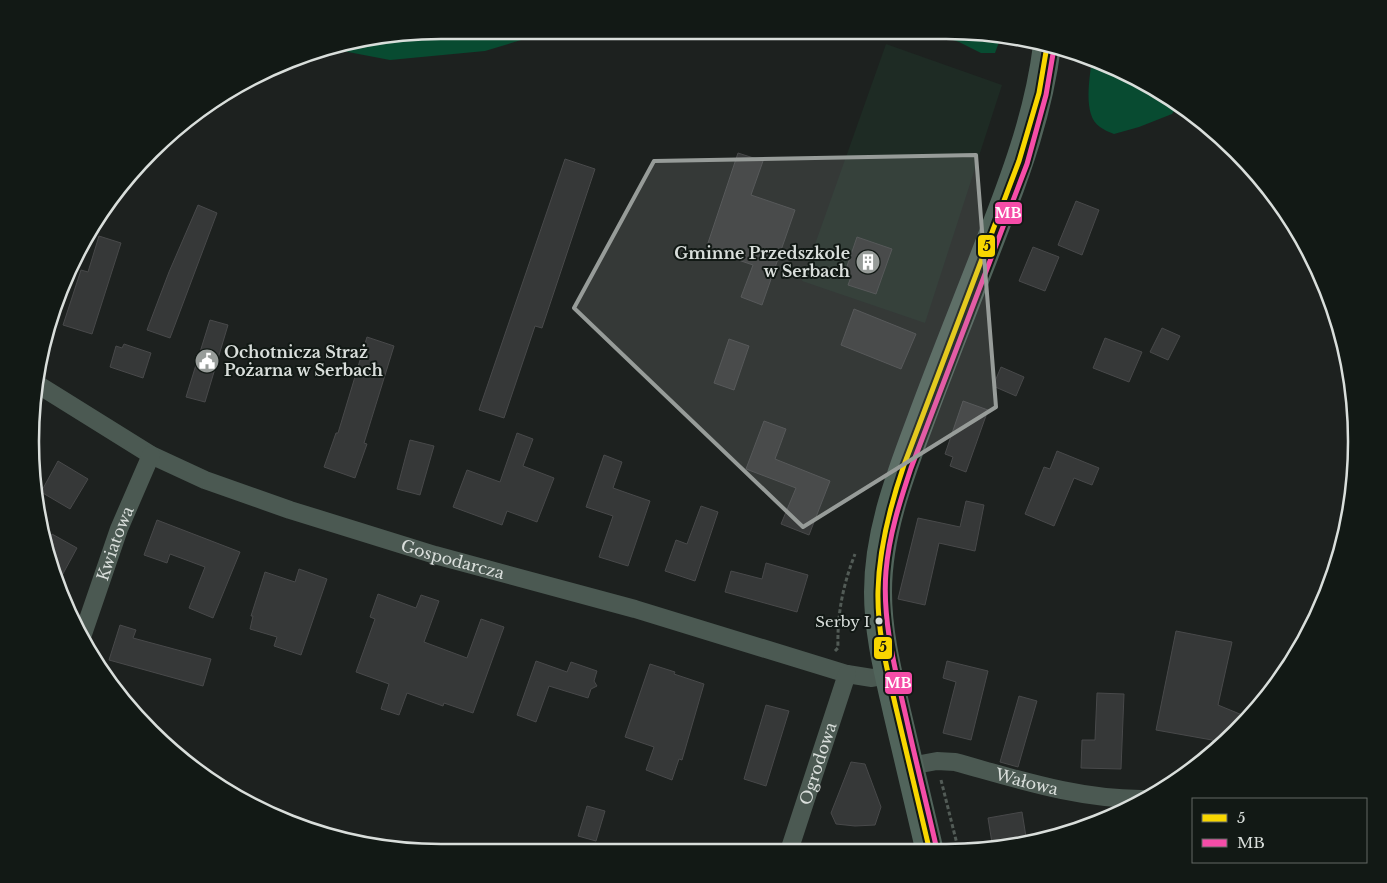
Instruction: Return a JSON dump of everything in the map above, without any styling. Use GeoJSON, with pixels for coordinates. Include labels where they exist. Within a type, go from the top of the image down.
{"type":"FeatureCollection","features":[{"type":"Feature","properties":{"kind":"main road"},"geometry":{"type":"LineString","coordinates":[[928,844],[888,675],[879,627],[878,591],[881,550],[899,479],[925,407],[1008,195],[1031,126],[1046,52]]}},
{"type":"Feature","properties":{"kind":"street","name":"Gospodarcza"},"geometry":{"type":"LineString","coordinates":[[42,387],[151,455],[204,480],[290,510],[435,555],[635,609],[847,674],[872,678],[888,675]]}},
{"type":"Feature","properties":{"kind":"street","name":"Kwiatowa"},"geometry":{"type":"LineString","coordinates":[[85,629],[119,529],[151,455]]}},
{"type":"Feature","properties":{"kind":"street","name":"Ogrodowa"},"geometry":{"type":"LineString","coordinates":[[791,844],[847,674]]}},
{"type":"Feature","properties":{"kind":"street","name":"Wałowa"},"geometry":{"type":"LineString","coordinates":[[910,766],[937,761],[955,762],[1066,792],[1131,799]]}},
{"type":"Feature","properties":{"kind":"path"},"geometry":{"type":"LineString","coordinates":[[937,761],[957,844]]}},
{"type":"Feature","properties":{"kind":"highlighted area"},"geometry":{"type":"Polygon","coordinates":[[[976,155],[996,407],[803,527],[574,308],[654,161],[976,155]]]}},
{"type":"Feature","properties":{"kind":"shaded area"},"geometry":{"type":"Polygon","coordinates":[[[524,39],[485,51],[390,60],[343,51],[389,42],[415,40],[524,39]]]}},
{"type":"Feature","properties":{"kind":"shaded area"},"geometry":{"type":"Polygon","coordinates":[[[951,39],[999,42],[995,53],[981,53],[951,39]]]}},
{"type":"Feature","properties":{"kind":"shaded area"},"geometry":{"type":"Polygon","coordinates":[[[886,44],[1002,85],[925,323],[802,281],[886,44]]]}},
{"type":"Feature","properties":{"kind":"shaded area"},"geometry":{"type":"Polygon","coordinates":[[[1091,66],[1124,80],[1174,111],[1172,114],[1139,127],[1114,134],[1100,127],[1094,121],[1089,105],[1091,66]]]}},
{"type":"Feature","properties":{"kind":"building"},"geometry":{"type":"Polygon","coordinates":[[[738,153],[763,161],[751,195],[795,210],[762,305],[741,297],[753,265],[706,249],[738,153]]]}},
{"type":"Feature","properties":{"kind":"building"},"geometry":{"type":"Polygon","coordinates":[[[565,159],[595,169],[542,328],[535,326],[504,418],[479,410],[565,159]]]}},
{"type":"Feature","properties":{"kind":"building"},"geometry":{"type":"Polygon","coordinates":[[[1076,201],[1099,210],[1082,255],[1058,245],[1076,201]]]}},
{"type":"Feature","properties":{"kind":"building"},"geometry":{"type":"Polygon","coordinates":[[[198,205],[217,213],[170,338],[147,330],[169,272],[198,205]]]}},
{"type":"Feature","properties":{"kind":"building"},"geometry":{"type":"Polygon","coordinates":[[[99,236],[121,243],[92,334],[63,325],[81,270],[88,272],[99,236]]]}},
{"type":"Feature","properties":{"kind":"building","name":"Gminne Przedszkole w Serbach"},"geometry":{"type":"Polygon","coordinates":[[[857,237],[892,249],[876,294],[848,285],[851,277],[844,275],[857,237]]]}},
{"type":"Feature","properties":{"kind":"building"},"geometry":{"type":"Polygon","coordinates":[[[1033,247],[1059,257],[1045,291],[1019,281],[1033,247]]]}},
{"type":"Feature","properties":{"kind":"building"},"geometry":{"type":"Polygon","coordinates":[[[854,309],[916,334],[901,369],[841,345],[854,309]]]}},
{"type":"Feature","properties":{"kind":"building","name":"Ochotnicza Straż Pożarna w Serbach"},"geometry":{"type":"Polygon","coordinates":[[[210,320],[228,325],[205,402],[186,397],[210,320]]]}},
{"type":"Feature","properties":{"kind":"building"},"geometry":{"type":"Polygon","coordinates":[[[1162,328],[1180,336],[1168,360],[1150,352],[1162,328]]]}},
{"type":"Feature","properties":{"kind":"building"},"geometry":{"type":"Polygon","coordinates":[[[367,337],[394,346],[364,443],[367,444],[355,478],[324,467],[336,433],[338,433],[367,337]]]}},
{"type":"Feature","properties":{"kind":"building"},"geometry":{"type":"Polygon","coordinates":[[[1105,338],[1142,352],[1129,382],[1093,368],[1105,338]]]}},
{"type":"Feature","properties":{"kind":"building"},"geometry":{"type":"Polygon","coordinates":[[[729,339],[749,346],[734,390],[714,383],[729,339]]]}},
{"type":"Feature","properties":{"kind":"building"},"geometry":{"type":"Polygon","coordinates":[[[124,344],[151,353],[143,378],[110,367],[116,346],[122,348],[124,344]]]}},
{"type":"Feature","properties":{"kind":"building"},"geometry":{"type":"Polygon","coordinates":[[[1001,367],[1024,377],[1016,396],[993,386],[1001,367]]]}},
{"type":"Feature","properties":{"kind":"building"},"geometry":{"type":"Polygon","coordinates":[[[963,401],[988,410],[966,472],[950,466],[953,457],[945,454],[963,401]]]}},
{"type":"Feature","properties":{"kind":"building"},"geometry":{"type":"Polygon","coordinates":[[[764,421],[786,429],[775,459],[830,481],[809,535],[781,524],[796,488],[746,469],[764,421]]]}},
{"type":"Feature","properties":{"kind":"building"},"geometry":{"type":"Polygon","coordinates":[[[517,433],[533,439],[523,466],[554,478],[537,522],[507,511],[502,525],[453,507],[467,470],[500,482],[517,433]]]}},
{"type":"Feature","properties":{"kind":"building"},"geometry":{"type":"Polygon","coordinates":[[[410,440],[434,446],[420,495],[397,489],[410,440]]]}},
{"type":"Feature","properties":{"kind":"building"},"geometry":{"type":"Polygon","coordinates":[[[1057,451],[1099,468],[1092,485],[1074,478],[1054,526],[1025,514],[1044,467],[1050,469],[1057,451]]]}},
{"type":"Feature","properties":{"kind":"building"},"geometry":{"type":"Polygon","coordinates":[[[604,455],[622,462],[613,488],[650,501],[628,566],[599,557],[613,516],[586,507],[604,455]]]}},
{"type":"Feature","properties":{"kind":"building"},"geometry":{"type":"Polygon","coordinates":[[[58,461],[88,479],[70,509],[42,491],[58,461]]]}},
{"type":"Feature","properties":{"kind":"building"},"geometry":{"type":"Polygon","coordinates":[[[966,501],[984,505],[975,551],[939,543],[925,605],[898,599],[918,518],[960,527],[966,501]]]}},
{"type":"Feature","properties":{"kind":"building"},"geometry":{"type":"Polygon","coordinates":[[[701,506],[718,512],[695,581],[665,571],[676,540],[687,544],[701,506]]]}},
{"type":"Feature","properties":{"kind":"building"},"geometry":{"type":"Polygon","coordinates":[[[157,520],[240,552],[213,618],[189,608],[205,567],[170,554],[167,563],[144,555],[157,520]]]}},
{"type":"Feature","properties":{"kind":"building"},"geometry":{"type":"Polygon","coordinates":[[[52,534],[77,548],[62,576],[52,546],[50,537],[52,534]]]}},
{"type":"Feature","properties":{"kind":"building"},"geometry":{"type":"Polygon","coordinates":[[[766,563],[808,575],[797,612],[725,592],[731,571],[762,579],[766,563]]]}},
{"type":"Feature","properties":{"kind":"building"},"geometry":{"type":"Polygon","coordinates":[[[299,569],[327,579],[301,655],[274,646],[277,637],[250,629],[253,616],[251,616],[265,572],[295,582],[299,569]]]}},
{"type":"Feature","properties":{"kind":"building"},"geometry":{"type":"Polygon","coordinates":[[[378,594],[416,608],[421,595],[439,601],[424,642],[467,658],[481,619],[504,627],[473,713],[444,703],[443,706],[407,693],[399,715],[381,709],[389,684],[356,672],[375,619],[370,617],[378,594]]]}},
{"type":"Feature","properties":{"kind":"building"},"geometry":{"type":"Polygon","coordinates":[[[120,625],[136,630],[133,638],[211,659],[203,686],[109,660],[120,625]]]}},
{"type":"Feature","properties":{"kind":"building"},"geometry":{"type":"Polygon","coordinates":[[[1176,631],[1232,642],[1218,705],[1241,714],[1214,741],[1156,730],[1176,631]]]}},
{"type":"Feature","properties":{"kind":"building"},"geometry":{"type":"Polygon","coordinates":[[[536,661],[567,672],[571,662],[597,671],[594,681],[597,686],[591,689],[588,698],[549,686],[536,722],[517,715],[536,661]]]}},
{"type":"Feature","properties":{"kind":"building"},"geometry":{"type":"Polygon","coordinates":[[[947,661],[988,671],[971,740],[943,733],[956,682],[943,678],[947,661]]]}},
{"type":"Feature","properties":{"kind":"building"},"geometry":{"type":"Polygon","coordinates":[[[650,664],[704,684],[682,760],[679,759],[672,780],[646,770],[654,747],[625,737],[650,664]]]}},
{"type":"Feature","properties":{"kind":"building"},"geometry":{"type":"Polygon","coordinates":[[[1097,693],[1124,694],[1121,769],[1081,768],[1082,740],[1095,740],[1097,693]]]}},
{"type":"Feature","properties":{"kind":"building"},"geometry":{"type":"Polygon","coordinates":[[[1019,696],[1037,701],[1018,767],[1000,762],[1019,696]]]}},
{"type":"Feature","properties":{"kind":"building"},"geometry":{"type":"Polygon","coordinates":[[[766,705],[789,711],[766,786],[744,779],[766,705]]]}},
{"type":"Feature","properties":{"kind":"building"},"geometry":{"type":"Polygon","coordinates":[[[851,762],[865,764],[881,807],[875,825],[855,826],[836,824],[831,813],[851,762]]]}},
{"type":"Feature","properties":{"kind":"building"},"geometry":{"type":"Polygon","coordinates":[[[587,806],[605,811],[596,841],[578,836],[587,806]]]}},
{"type":"Feature","properties":{"kind":"building"},"geometry":{"type":"Polygon","coordinates":[[[1022,812],[1026,837],[992,841],[988,818],[1022,812]]]}},
{"type":"Feature","properties":{"kind":"transit line","name":"5"},"geometry":{"type":"LineString","coordinates":[[928,844],[883,650],[878,606],[883,543],[894,496],[904,465],[1019,161],[1039,93],[1046,51]]}},
{"type":"Feature","properties":{"kind":"transit line","name":"MB"},"geometry":{"type":"LineString","coordinates":[[936,844],[890,644],[885,589],[887,558],[896,518],[911,468],[1027,164],[1046,95],[1053,53]]}},
{"type":"Feature","properties":{"kind":"place","name":"Gminne Przedszkole w Serbach"},"geometry":{"type":"Point","coordinates":[868,262]}},
{"type":"Feature","properties":{"kind":"place","name":"Ochotnicza Straż Pożarna w Serbach"},"geometry":{"type":"Point","coordinates":[207,361]}},
{"type":"Feature","properties":{"kind":"place","name":"Serby I"},"geometry":{"type":"Point","coordinates":[879,621]}}]}
